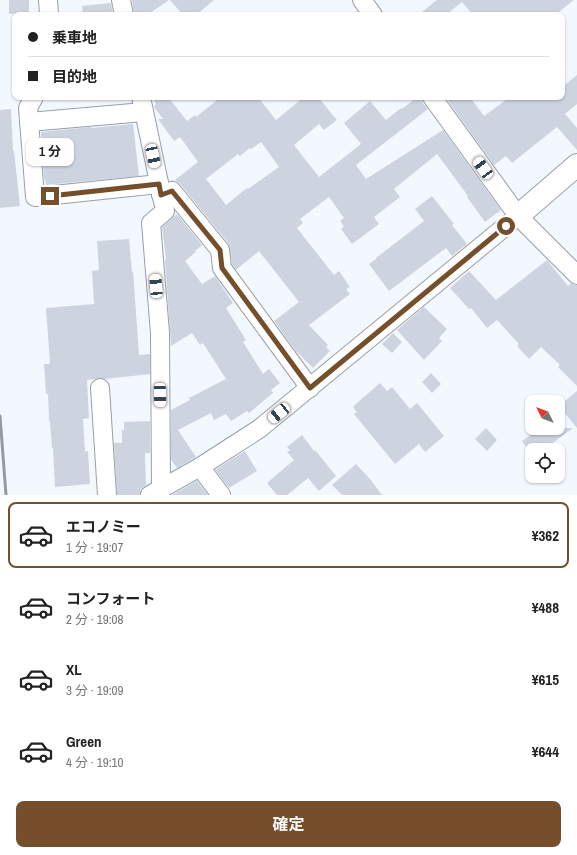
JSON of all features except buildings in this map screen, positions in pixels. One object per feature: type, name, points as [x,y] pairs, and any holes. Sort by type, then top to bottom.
[{"type":"street","points":[[48,0],[49,12]]},
{"type":"street","points":[[121,0],[123,12]]},
{"type":"street","points":[[362,0],[371,12]]},
{"type":"street","points":[[32,100],[28,108],[35,197],[160,190],[172,191],[220,250],[222,268],[310,388]]},
{"type":"street","points":[[434,100],[518,216],[577,275]]},
{"type":"street","points":[[29,122],[142,105],[165,211],[151,223],[160,332],[155,492]]},
{"type":"street","points":[[155,492],[200,467],[259,429],[518,216],[577,165]]},
{"type":"street","points":[[100,388],[107,495]]},
{"type":"street","points":[[200,467],[221,495]]},
{"type":"railway","points":[[0,416],[6,495]]},
{"type":"route","points":[[50,196],[159,184],[161,195],[172,191],[220,250],[222,268],[310,388],[506,226]]}]
